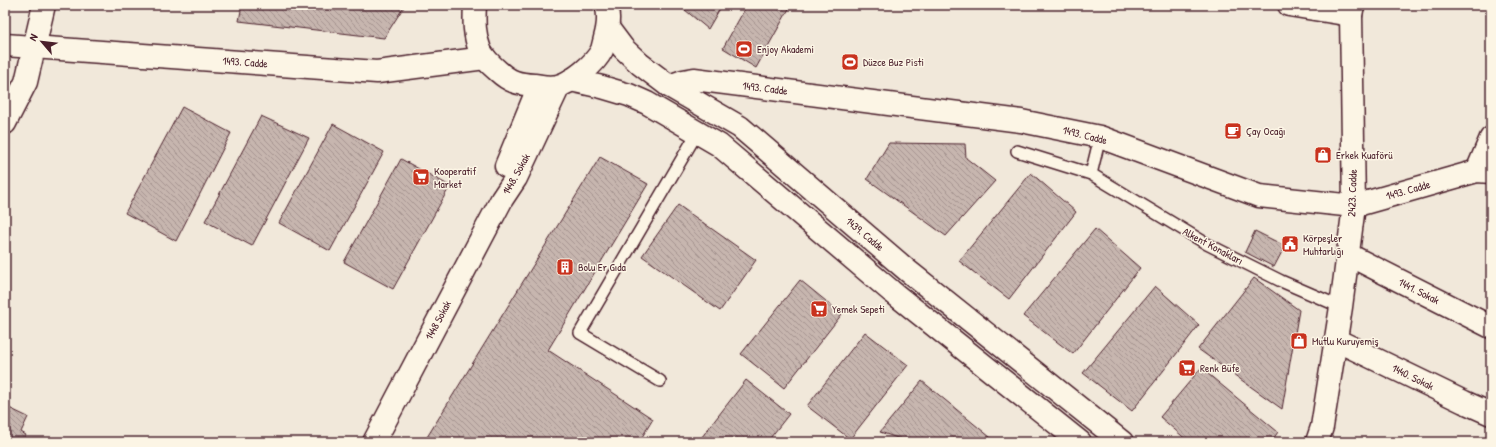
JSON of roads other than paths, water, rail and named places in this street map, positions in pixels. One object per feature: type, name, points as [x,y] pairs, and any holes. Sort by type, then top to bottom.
[{"type":"street","points":[[5,123],[26,82],[33,46],[44,5]]},
{"type":"street","points":[[475,5],[474,28],[481,51],[485,58],[506,78],[518,84],[556,84],[602,87],[629,95],[647,103],[719,145],[891,291],[1080,442]]},
{"type":"street","points":[[556,84],[592,64],[598,57],[602,50],[608,28],[608,10],[606,5]]},
{"type":"street","points":[[1289,5],[1352,10]]},
{"type":"street","name":"2423. Cadde","points":[[1321,437],[1341,307],[1354,206],[1352,10]]},
{"type":"street","name":"1439. Cadde","points":[[608,28],[623,48],[668,86],[740,127],[908,271],[1122,442]]},
{"type":"street","name":"1493. Cadde","points":[[5,45],[377,72],[485,58]]},
{"type":"street","name":"1493. Cadde","points":[[668,86],[694,79],[1013,120],[1100,137],[1259,196],[1354,206],[1484,171]]},
{"type":"street","name":"1448. Sokak","points":[[502,199],[503,172],[556,84]]},
{"type":"street","points":[[1484,171],[1491,138]]},
{"type":"street","name":"1448 Sokak","points":[[374,442],[502,199]]},
{"type":"street","name":"1441. Sokak","points":[[1347,254],[1491,327]]},
{"type":"street","name":"1440. Sokak","points":[[1336,340],[1491,414]]},
{"type":"lane","points":[[660,381],[580,333],[697,133]]},
{"type":"lane","points":[[1091,174],[1100,137]]},
{"type":"lane","name":"Alkent Konakları","points":[[1017,151],[1091,174],[1206,244],[1280,281],[1341,307]]},
{"type":"place","name":"Enjoy Akademi","points":[[744,49]]},
{"type":"place","name":"Düzce Buz Pisti","points":[[850,62]]},
{"type":"place","name":"Çay Ocağı","points":[[1233,131]]},
{"type":"place","name":"Erkek Kuaförü","points":[[1323,155]]},
{"type":"place","name":"Kooperatif Market","points":[[421,177]]},
{"type":"place","name":"Körpeşler Muhtarlığı","points":[[1290,244]]},
{"type":"place","name":"Bolu Er Gıda","points":[[565,267]]},
{"type":"place","name":"Yemek Sepeti","points":[[819,309]]},
{"type":"place","name":"Mutlu Kuruyemiş","points":[[1299,341]]},
{"type":"place","name":"Renk Büfe","points":[[1187,368]]}]
